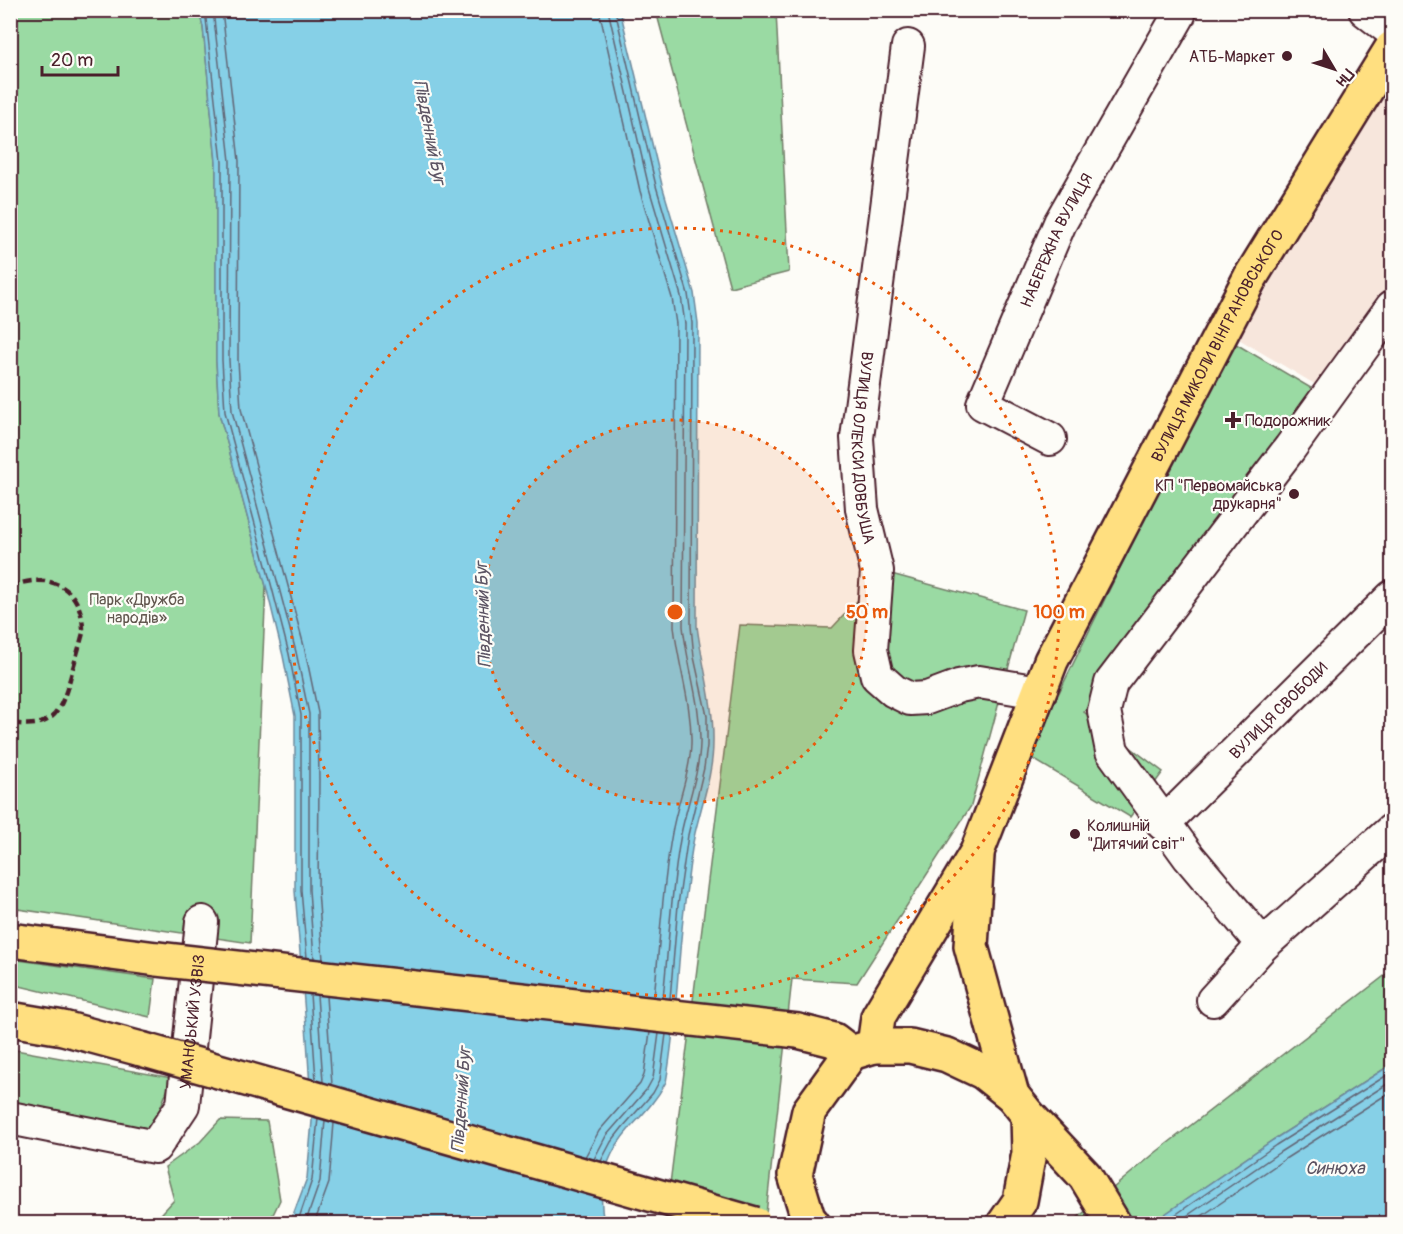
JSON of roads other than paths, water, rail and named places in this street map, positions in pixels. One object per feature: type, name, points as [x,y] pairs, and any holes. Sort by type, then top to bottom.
[{"type":"main road","name":"ВУЛИЦЯ МИКОЛИ ВІНГРАНОВСЬКОГО","points":[[862,1049],[878,1017],[977,852],[1051,661],[1250,278],[1392,48]]},
{"type":"main road","name":"ВУЛИЦЯ МИКОЛИ ВІНГРАНОВСЬКОГО","points":[[977,852],[971,946],[1020,1105]]},
{"type":"main road","points":[[10,940],[157,959],[798,1031],[862,1049],[910,1046],[947,1055],[983,1072],[1020,1105],[1085,1176],[1114,1224]]},
{"type":"main road","points":[[10,1019],[63,1028],[141,1049],[755,1224]]},
{"type":"main road","points":[[813,1224],[808,1218],[795,1175],[809,1111],[862,1049]]},
{"type":"main road","points":[[1004,1224],[1020,1201],[1029,1154],[1020,1105]]},
{"type":"street","points":[[1365,10],[1392,31]]},
{"type":"street","name":"НАБЕРЕЖНА ВУЛИЦЯ","points":[[1050,440],[983,404],[1060,223],[1178,12]]},
{"type":"street","name":"ВУЛИЦЯ ОЛЕКСИ ДОВБУША","points":[[908,46],[857,438],[862,509],[877,571],[870,650],[877,676],[894,691],[910,699],[927,698],[958,686],[979,682],[1039,692]]},
{"type":"street","points":[[1263,945],[1163,824],[1112,751],[1104,711],[1111,683],[1290,448],[1392,307]]},
{"type":"street","name":"ВУЛИЦЯ СВОБОДИ","points":[[1163,824],[1392,597]]},
{"type":"street","points":[[1213,1000],[1263,945],[1392,830]]},
{"type":"street","name":"УМАНСЬКИЙ УЗВІЗ","points":[[10,1118],[155,1147],[183,1105],[202,922]]},
{"type":"water","name":"Південний Буг","points":[[620,10],[662,185],[694,293],[698,323],[697,626],[710,699],[713,754],[690,860],[673,1034],[666,1082],[654,1101],[621,1139],[609,1161],[602,1197],[604,1223],[290,1223],[307,1178],[312,1121],[295,891],[295,716],[266,586],[219,413],[216,361],[216,162],[203,27],[199,11]]},
{"type":"water","name":"Синюха","points":[[1392,1064],[1392,1223],[1152,1223],[1273,1140]]},
{"type":"railway","points":[[10,587],[38,581],[51,582],[62,587],[78,604],[83,633],[66,692],[57,711],[52,717],[36,724],[10,723]]},
{"type":"place","name":"АТБ-Маркет","points":[[1287,56]]},
{"type":"place","name":"Подорожник","points":[[1233,420]]},
{"type":"place","name":"КП \"Первомайська друкарня\"","points":[[1294,494]]},
{"type":"place","name":"Колишній \"Дитячий світ\"","points":[[1075,834]]},
{"type":"park label","name":"Парк «Дружба народів»","points":[[137,608]]}]
